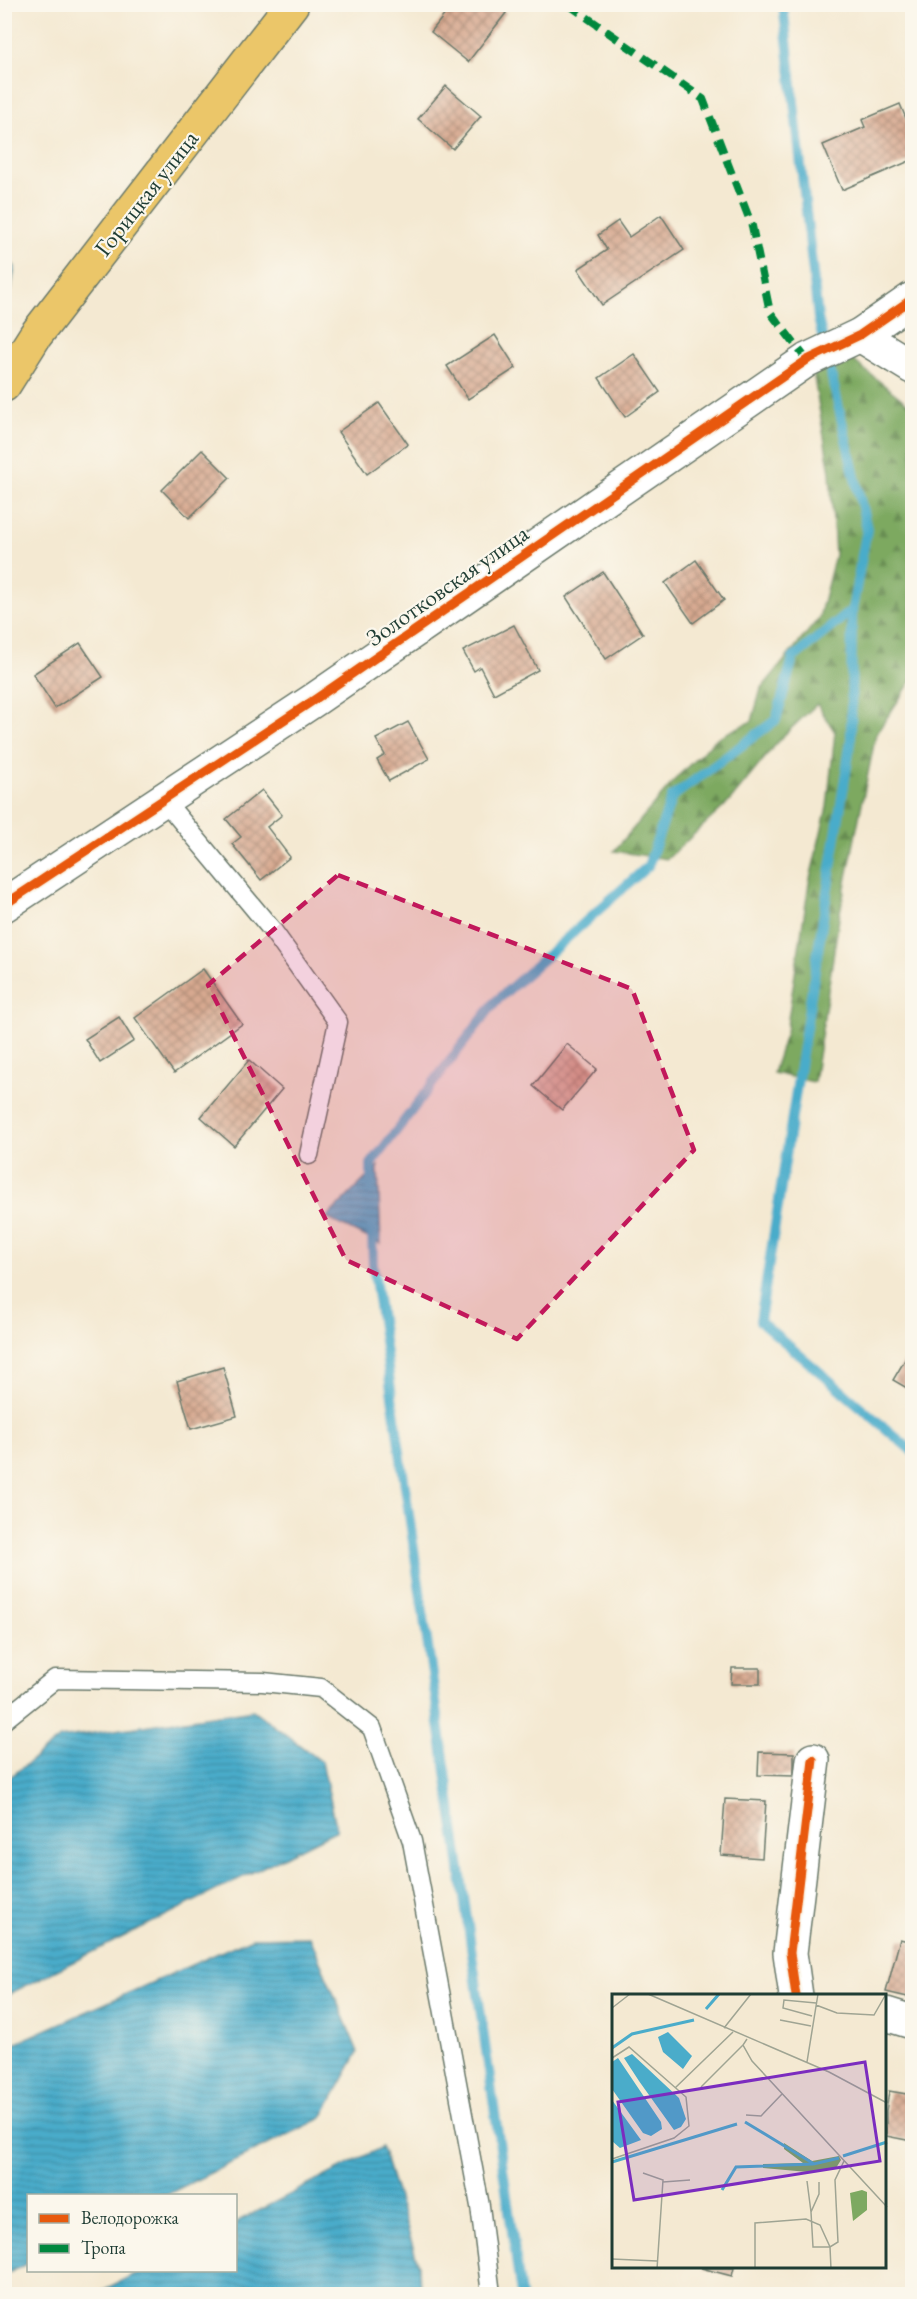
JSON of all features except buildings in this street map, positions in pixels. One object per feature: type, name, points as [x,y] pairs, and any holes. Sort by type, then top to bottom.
[{"type":"main road","name":"Горицкая улица","points":[[4,385],[35,336],[292,4]]},
{"type":"street","name":"Золотковская улица","points":[[4,905],[317,699],[810,358],[853,338],[912,299]]},
{"type":"street","points":[[853,338],[912,367]]},
{"type":"street","points":[[796,1994],[790,1953],[813,1760]]},
{"type":"street","points":[[887,2015],[912,2022]]},
{"type":"lane","points":[[164,800],[273,930],[338,1022],[309,1155]]},
{"type":"lane","points":[[4,1720],[55,1678],[263,1682],[321,1688],[372,1728],[412,1841],[480,2206],[491,2295]]},
{"type":"highlighted area","points":[[338,875],[632,989],[694,1150],[517,1339],[346,1260],[208,985]]},
{"type":"green space","points":[[850,358],[912,407],[912,680],[876,734],[840,912],[814,1082],[773,1073],[786,1032],[809,883],[827,807],[835,732],[817,704],[781,738],[729,802],[667,859],[614,851],[678,776],[718,737],[752,721],[761,689],[819,618],[835,555],[830,472],[813,372]]},
{"type":"water","points":[[5,255],[15,267],[11,290],[5,298]]},
{"type":"water","points":[[378,1166],[381,1244],[326,1218]]},
{"type":"water","points":[[253,1710],[322,1762],[337,1830],[5,1996],[5,1781],[60,1738]]},
{"type":"water","points":[[310,1937],[358,2052],[322,2118],[168,2194],[27,2194],[27,2264],[5,2275],[5,2048],[252,1938]]},
{"type":"water","points":[[382,2147],[419,2266],[420,2294],[95,2294],[139,2272],[237,2272],[237,2221]]},
{"type":"waterway","points":[[371,1186],[371,1164],[495,1002],[648,866],[672,797],[776,720],[793,658],[852,610],[867,529],[818,318],[783,4]]},
{"type":"waterway","points":[[852,610],[851,740],[760,1321],[912,1451]]},
{"type":"waterway","points":[[372,1225],[373,1264],[521,2294]]},
{"type":"marked path","points":[[568,4],[703,99],[752,226],[770,312],[807,360]]},
{"type":"cycle path","points":[[4,905],[317,698],[807,360],[860,335],[912,299]]},
{"type":"cycle path","points":[[796,1994],[790,1953],[813,1760]]}]
